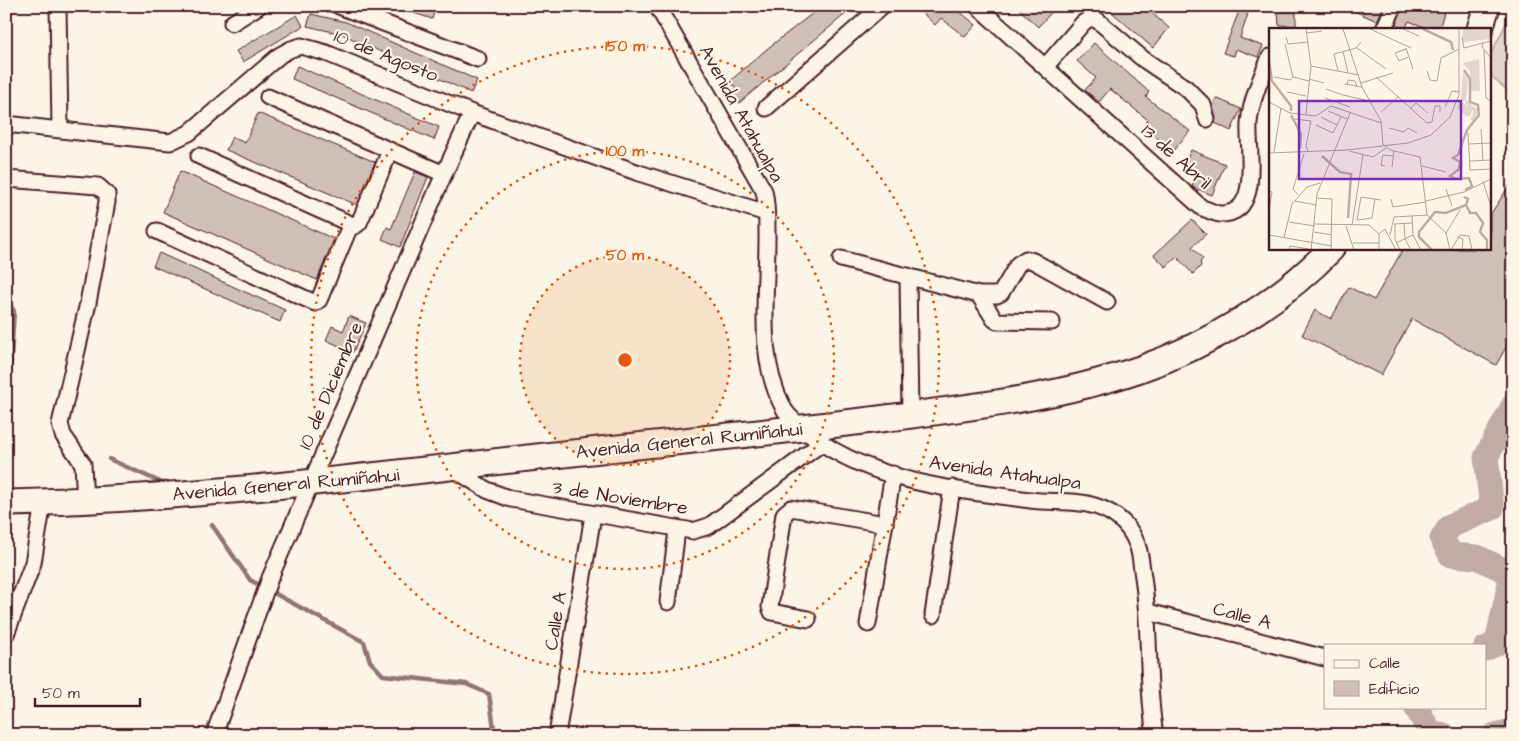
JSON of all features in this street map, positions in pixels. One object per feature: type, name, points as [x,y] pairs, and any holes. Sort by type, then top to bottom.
[{"type":"highway","points":[[1480,28],[1487,6]]},
{"type":"highway","name":"Avenida General Rumiñahui","points":[[6,504],[85,502],[311,484],[950,411],[1057,393],[1142,368],[1190,348],[1236,322],[1281,292],[1314,266],[1330,250]]},
{"type":"street","points":[[58,6],[60,129]]},
{"type":"street","points":[[232,23],[259,6]]},
{"type":"street","points":[[340,6],[371,11],[478,59]]},
{"type":"street","name":"Avenida Atahualpa","points":[[657,6],[764,191],[766,213],[765,351],[783,407],[791,419],[814,439],[852,461],[893,474],[952,488],[1033,500],[1084,503],[1120,518],[1138,544],[1148,612],[1148,669],[1155,735]]},
{"type":"street","points":[[766,108],[882,6]]},
{"type":"street","name":"13 de Abril","points":[[976,6],[1202,208],[1220,214],[1238,209],[1245,201],[1250,188],[1249,122],[1258,84],[1269,59]]},
{"type":"street","points":[[1384,28],[1394,6]]},
{"type":"street","points":[[1045,67],[1083,23],[1090,18],[1097,20],[1143,59],[1186,88],[1204,105],[1207,119]]},
{"type":"street","name":"10 de Agosto","points":[[6,124],[157,142],[178,140],[280,55],[301,46],[326,53],[472,113],[639,173],[766,213]]},
{"type":"street","points":[[268,97],[444,174]]},
{"type":"street","name":"10 de Diciembre","points":[[214,735],[270,578],[472,113]]},
{"type":"street","points":[[199,156],[350,226],[355,226],[390,151]]},
{"type":"street","points":[[6,178],[98,186],[107,194],[88,303],[60,424],[63,435],[83,464],[85,502]]},
{"type":"street","points":[[157,232],[315,302],[319,300],[350,226]]},
{"type":"street","points":[[841,258],[979,295],[997,295],[1018,264],[1026,259],[1033,261],[1107,302]]},
{"type":"street","points":[[908,276],[910,415]]},
{"type":"street","points":[[979,295],[997,321],[1052,322]]},
{"type":"street","name":"3 de Noviembre","points":[[452,468],[487,490],[511,499],[677,530],[693,531],[710,526],[822,443]]},
{"type":"street","points":[[868,624],[893,474]]},
{"type":"street","points":[[933,616],[952,488]]},
{"type":"street","points":[[6,634],[33,563],[43,503]]},
{"type":"street","points":[[808,619],[777,614],[772,612],[770,607],[784,514],[787,510],[792,508],[885,524]]},
{"type":"street","name":"Calle A","points":[[557,735],[593,514]]},
{"type":"street","points":[[668,602],[677,530]]},
{"type":"street","name":"Calle A","points":[[1148,612],[1324,658]]},
{"type":"shaded area","points":[[1513,9],[1513,96],[1492,77],[1492,52]]},
{"type":"building","points":[[400,6],[436,6],[432,19],[399,8]]},
{"type":"building","points":[[822,6],[829,12],[836,6],[855,6],[739,103],[731,93],[736,88],[730,81],[768,48]]},
{"type":"building","points":[[915,6],[953,6],[976,25],[965,37],[941,18],[935,25]]},
{"type":"building","points":[[1016,6],[1057,6],[1038,27]]},
{"type":"building","points":[[1105,6],[1144,6],[1169,28],[1153,48]]},
{"type":"building","points":[[1343,6],[1384,6],[1377,21]]},
{"type":"building","points":[[1403,6],[1446,6],[1439,28],[1426,28],[1409,21],[1406,28],[1396,25]]},
{"type":"building","points":[[1239,11],[1248,14],[1240,38],[1263,46],[1258,57],[1236,49],[1234,56],[1223,53]]},
{"type":"building","points":[[1278,12],[1296,12],[1296,26],[1279,25]]},
{"type":"building","points":[[311,14],[346,22],[477,80],[471,93],[342,34],[307,26]]},
{"type":"building","points":[[297,15],[303,26],[243,62],[236,51]]},
{"type":"building","points":[[1094,43],[1149,92],[1146,97],[1190,131],[1172,152],[1144,125],[1148,120],[1110,89],[1099,102],[1085,90],[1096,78],[1077,61]]},
{"type":"building","points":[[297,66],[439,127],[434,140],[292,79]]},
{"type":"building","points":[[1216,98],[1241,109],[1231,131],[1215,123],[1213,106]]},
{"type":"building","points":[[258,113],[375,162],[357,205],[226,150],[232,137],[245,143]]},
{"type":"building","points":[[1191,150],[1225,164],[1212,195],[1192,187],[1196,177],[1182,171]]},
{"type":"building","points":[[180,171],[334,239],[317,280],[163,212]]},
{"type":"building","points":[[415,172],[428,177],[400,247],[382,239],[387,227],[391,229]]},
{"type":"building","points":[[1513,180],[1513,335],[1496,365],[1412,319],[1381,375],[1302,335],[1315,310],[1331,319],[1349,287],[1374,300],[1402,250],[1492,250],[1492,212]]},
{"type":"building","points":[[1192,220],[1206,234],[1192,247],[1203,259],[1200,262],[1201,266],[1193,274],[1177,257],[1166,267],[1154,255]]},
{"type":"building","points":[[159,253],[285,310],[280,322],[153,266]]},
{"type":"building","points":[[349,316],[366,323],[353,352],[326,340],[332,326],[343,331]]},
{"type":"waterway","points":[[6,300],[14,311],[6,431]]},
{"type":"waterway","points":[[1486,648],[1497,643],[1512,574],[1477,557],[1451,555],[1442,539],[1450,526],[1492,508],[1486,457],[1513,406]]},
{"type":"waterway","points":[[109,459],[169,486]]},
{"type":"waterway","points":[[212,525],[250,580],[364,642],[370,661],[383,675],[466,684],[489,694],[495,735]]},
{"type":"waterway","points":[[1417,708],[1430,732],[1444,735]]},
{"type":"waterway","points":[[1495,735],[1513,731]]}]
